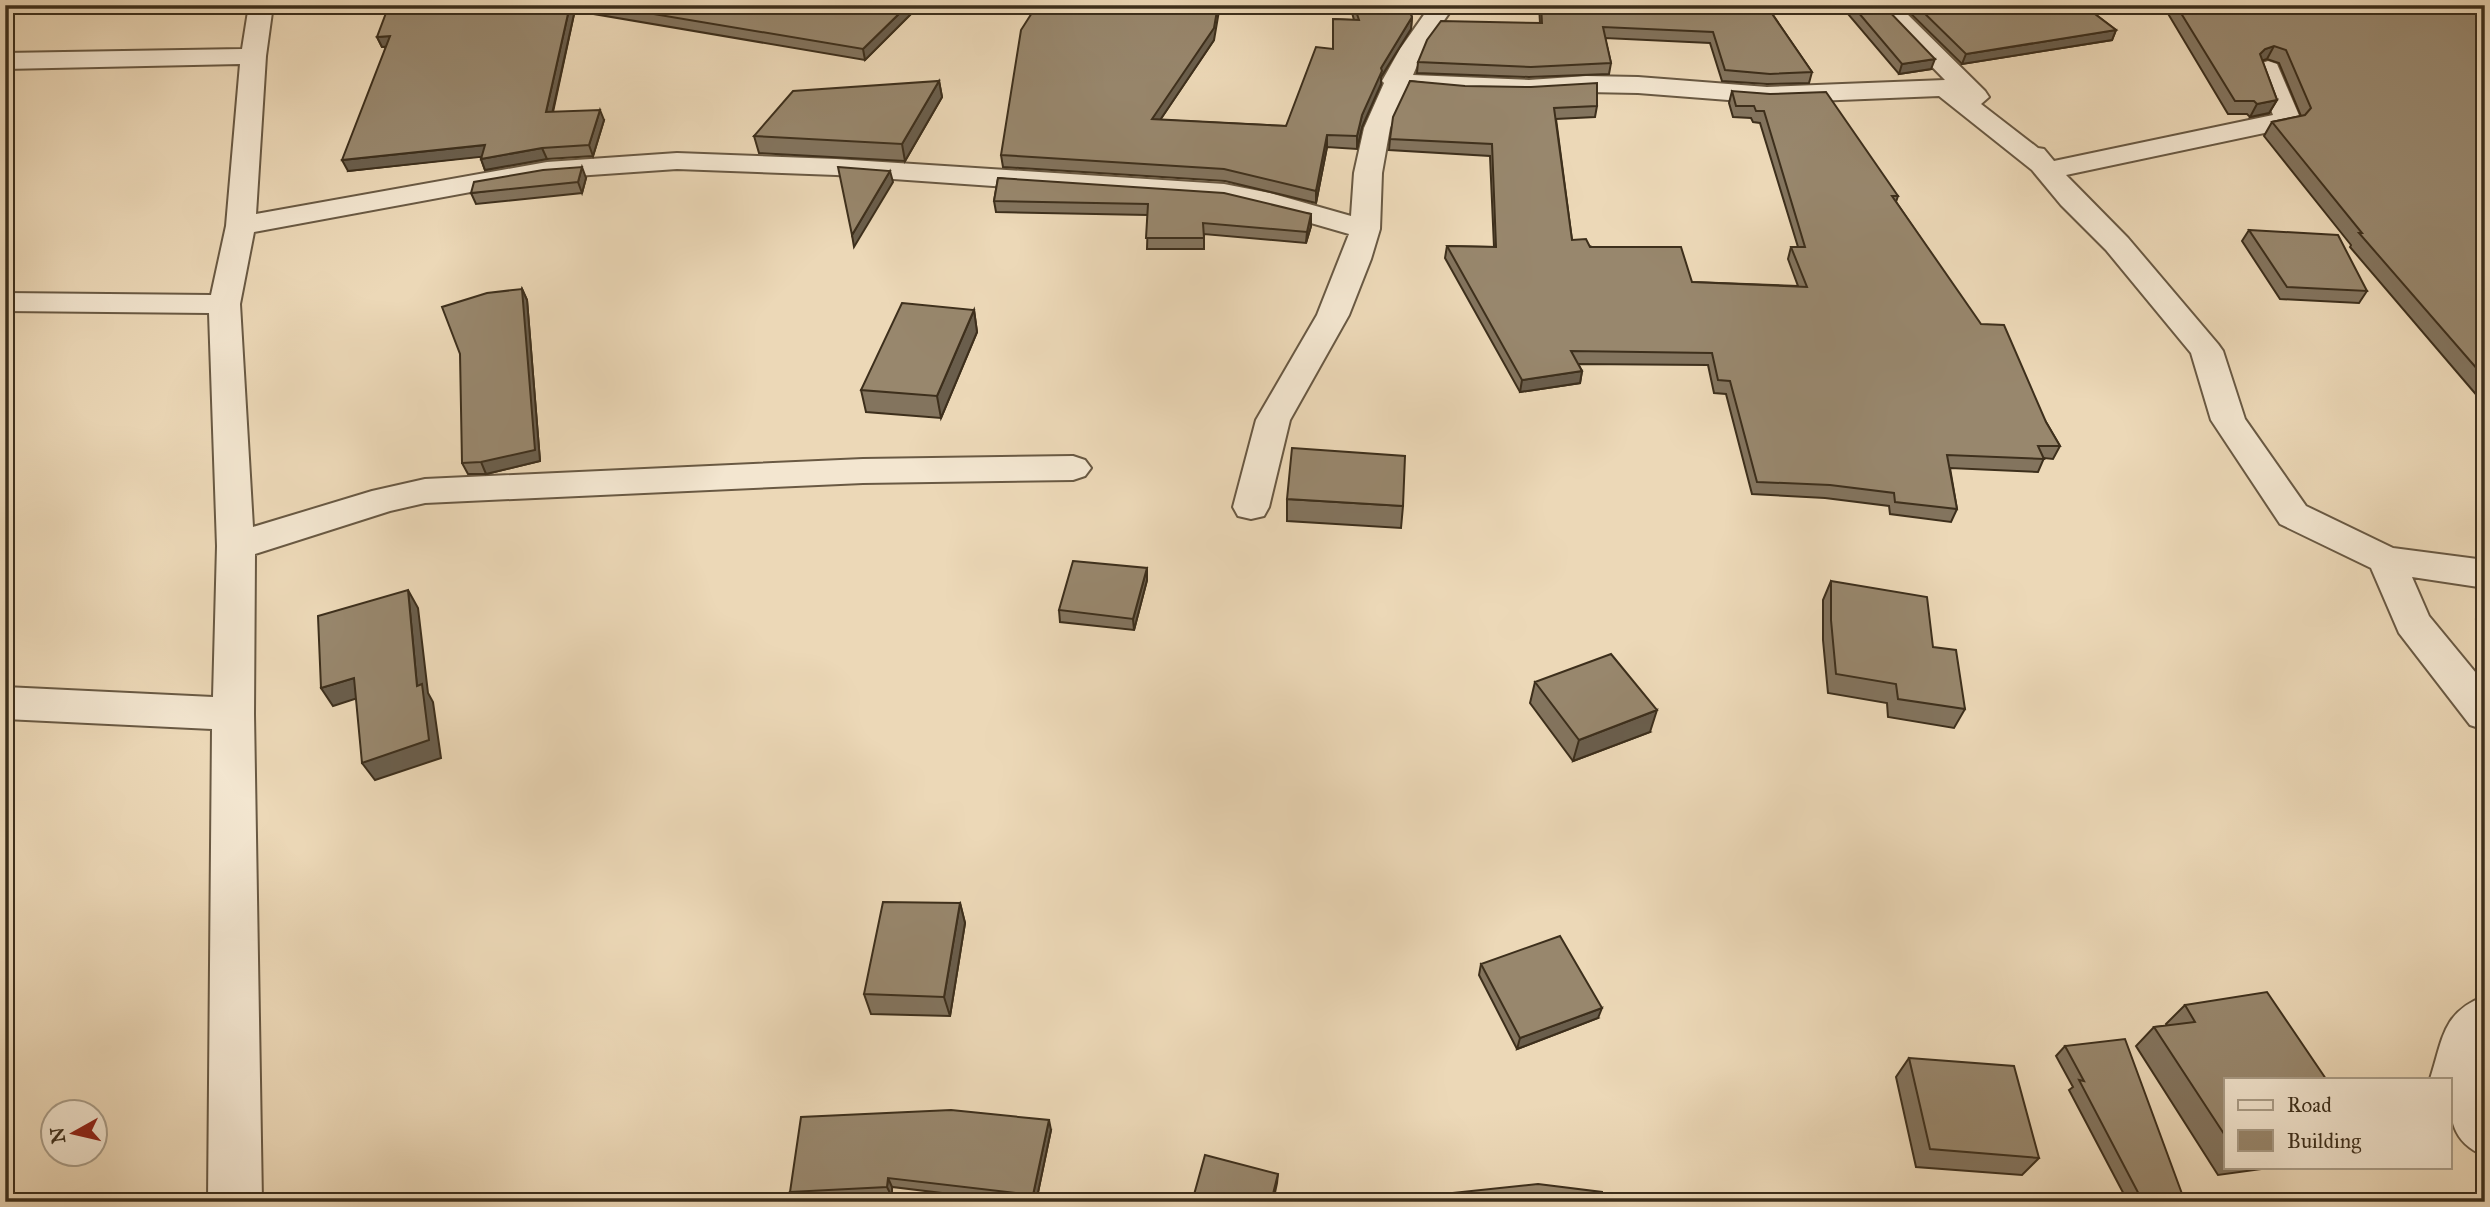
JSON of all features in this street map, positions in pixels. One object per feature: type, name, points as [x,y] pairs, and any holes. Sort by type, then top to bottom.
[{"type":"street","points":[[235,1202],[233,713],[236,546],[224,303],[241,226],[253,56],[261,5]]},
{"type":"street","points":[[1251,508],[1273,420],[1333,315],[1356,260],[1365,229],[1368,173],[1377,128],[1395,81],[1412,49],[1440,9],[1438,5]]},
{"type":"street","points":[[1884,5],[2049,170],[2071,199],[2118,244],[2207,351],[2228,420],[2293,515],[2386,560],[2485,575]]},
{"type":"street","points":[[5,61],[253,56]]},
{"type":"street","points":[[2049,170],[2288,120],[2268,69]]},
{"type":"street","points":[[1395,81],[1464,87],[1625,85],[1767,95],[1945,88],[2049,170]]},
{"type":"street","points":[[241,226],[547,170],[677,161],[836,167],[1224,193],[1270,202],[1365,229]]},
{"type":"street","points":[[5,302],[224,303]]},
{"type":"street","points":[[236,546],[385,500],[425,491],[863,471],[1073,468]]},
{"type":"street","points":[[2386,560],[2413,623],[2485,714]]},
{"type":"street","points":[[5,703],[233,713]]},
{"type":"street","points":[[2485,1018],[2470,1030],[2455,1080],[2485,1131]]},
{"type":"building","points":[[389,5],[570,5],[546,112],[600,110],[589,145],[542,148],[481,159],[485,145],[342,160],[390,36],[377,37]]},
{"type":"building","points":[[600,5],[908,5],[863,49]]},
{"type":"building","points":[[1037,5],[1218,5],[1214,28],[1152,119],[1286,126],[1316,47],[1333,49],[1333,19],[1359,20],[1354,5],[1407,5],[1412,17],[1381,68],[1362,115],[1357,136],[1327,135],[1316,191],[1224,169],[1001,155],[1021,30]]},
{"type":"building","points":[[1541,5],[1766,5],[1812,72],[1770,74],[1725,70],[1713,32],[1603,27],[1611,63],[1531,67],[1418,62],[1427,40],[1441,21],[1542,23]]},
{"type":"building","points":[[1852,5],[1883,5],[1935,59],[1902,64]]},
{"type":"building","points":[[1916,5],[2083,5],[2116,30],[1966,54]]},
{"type":"building","points":[[2176,5],[2485,5],[2485,378],[2359,233],[2362,233],[2272,122],[2305,115],[2311,108],[2286,50],[2274,46],[2260,54],[2277,100],[2257,104],[2254,101],[2235,101]]},
{"type":"building","points":[[939,81],[902,144],[754,136],[793,91]]},
{"type":"building","points":[[1410,81],[1465,86],[1531,87],[1597,83],[1597,106],[1554,108],[1572,240],[1586,239],[1590,247],[1681,247],[1692,282],[1807,287],[1791,247],[1805,247],[1764,111],[1756,111],[1754,106],[1736,106],[1732,91],[1770,94],[1826,92],[1898,196],[1892,196],[1981,324],[2004,325],[2046,422],[2060,446],[2038,446],[2044,459],[1947,455],[1957,509],[1895,502],[1894,493],[1830,485],[1757,482],[1730,381],[1718,380],[1712,353],[1571,351],[1582,371],[1522,380],[1447,246],[1496,247],[1492,144],[1390,139],[1393,117]]},
{"type":"building","points":[[582,167],[578,182],[471,193],[474,182],[543,170]]},
{"type":"building","points":[[838,167],[890,171],[852,235]]},
{"type":"building","points":[[998,178],[1224,193],[1311,214],[1307,232],[1203,223],[1204,238],[1146,238],[1148,204],[994,201]]},
{"type":"building","points":[[2249,230],[2338,235],[2367,291],[2287,287]]},
{"type":"building","points":[[522,289],[535,450],[481,462],[462,463],[460,354],[442,307],[487,293]]},
{"type":"building","points":[[902,303],[974,310],[937,396],[861,390]]},
{"type":"building","points":[[1292,448],[1405,456],[1403,506],[1287,499]]},
{"type":"building","points":[[1073,561],[1147,568],[1133,619],[1059,610]]},
{"type":"building","points":[[1831,581],[1927,597],[1933,647],[1956,650],[1965,709],[1898,699],[1896,684],[1836,674]]},
{"type":"building","points":[[408,590],[417,686],[422,684],[429,740],[362,763],[354,678],[321,688],[318,616]]},
{"type":"building","points":[[1611,654],[1657,710],[1579,740],[1535,682]]},
{"type":"building","points":[[883,902],[960,903],[944,997],[864,994]]},
{"type":"building","points":[[1560,936],[1602,1008],[1520,1038],[1481,964]]},
{"type":"building","points":[[2267,992],[2325,1078],[2224,1078],[2224,1134],[2154,1027],[2195,1022],[2185,1005]]},
{"type":"building","points":[[2125,1039],[2185,1202],[2143,1202],[2079,1080],[2084,1081],[2065,1046]]},
{"type":"building","points":[[1909,1058],[2014,1066],[2039,1158],[1930,1149]]},
{"type":"building","points":[[951,1110],[1049,1120],[1033,1195],[888,1178],[887,1187],[790,1192],[801,1117]]},
{"type":"building","points":[[1205,1155],[1278,1174],[1271,1202],[1192,1202]]},
{"type":"building","points":[[1538,1184],[1602,1192],[1603,1202],[1367,1202]]}]
